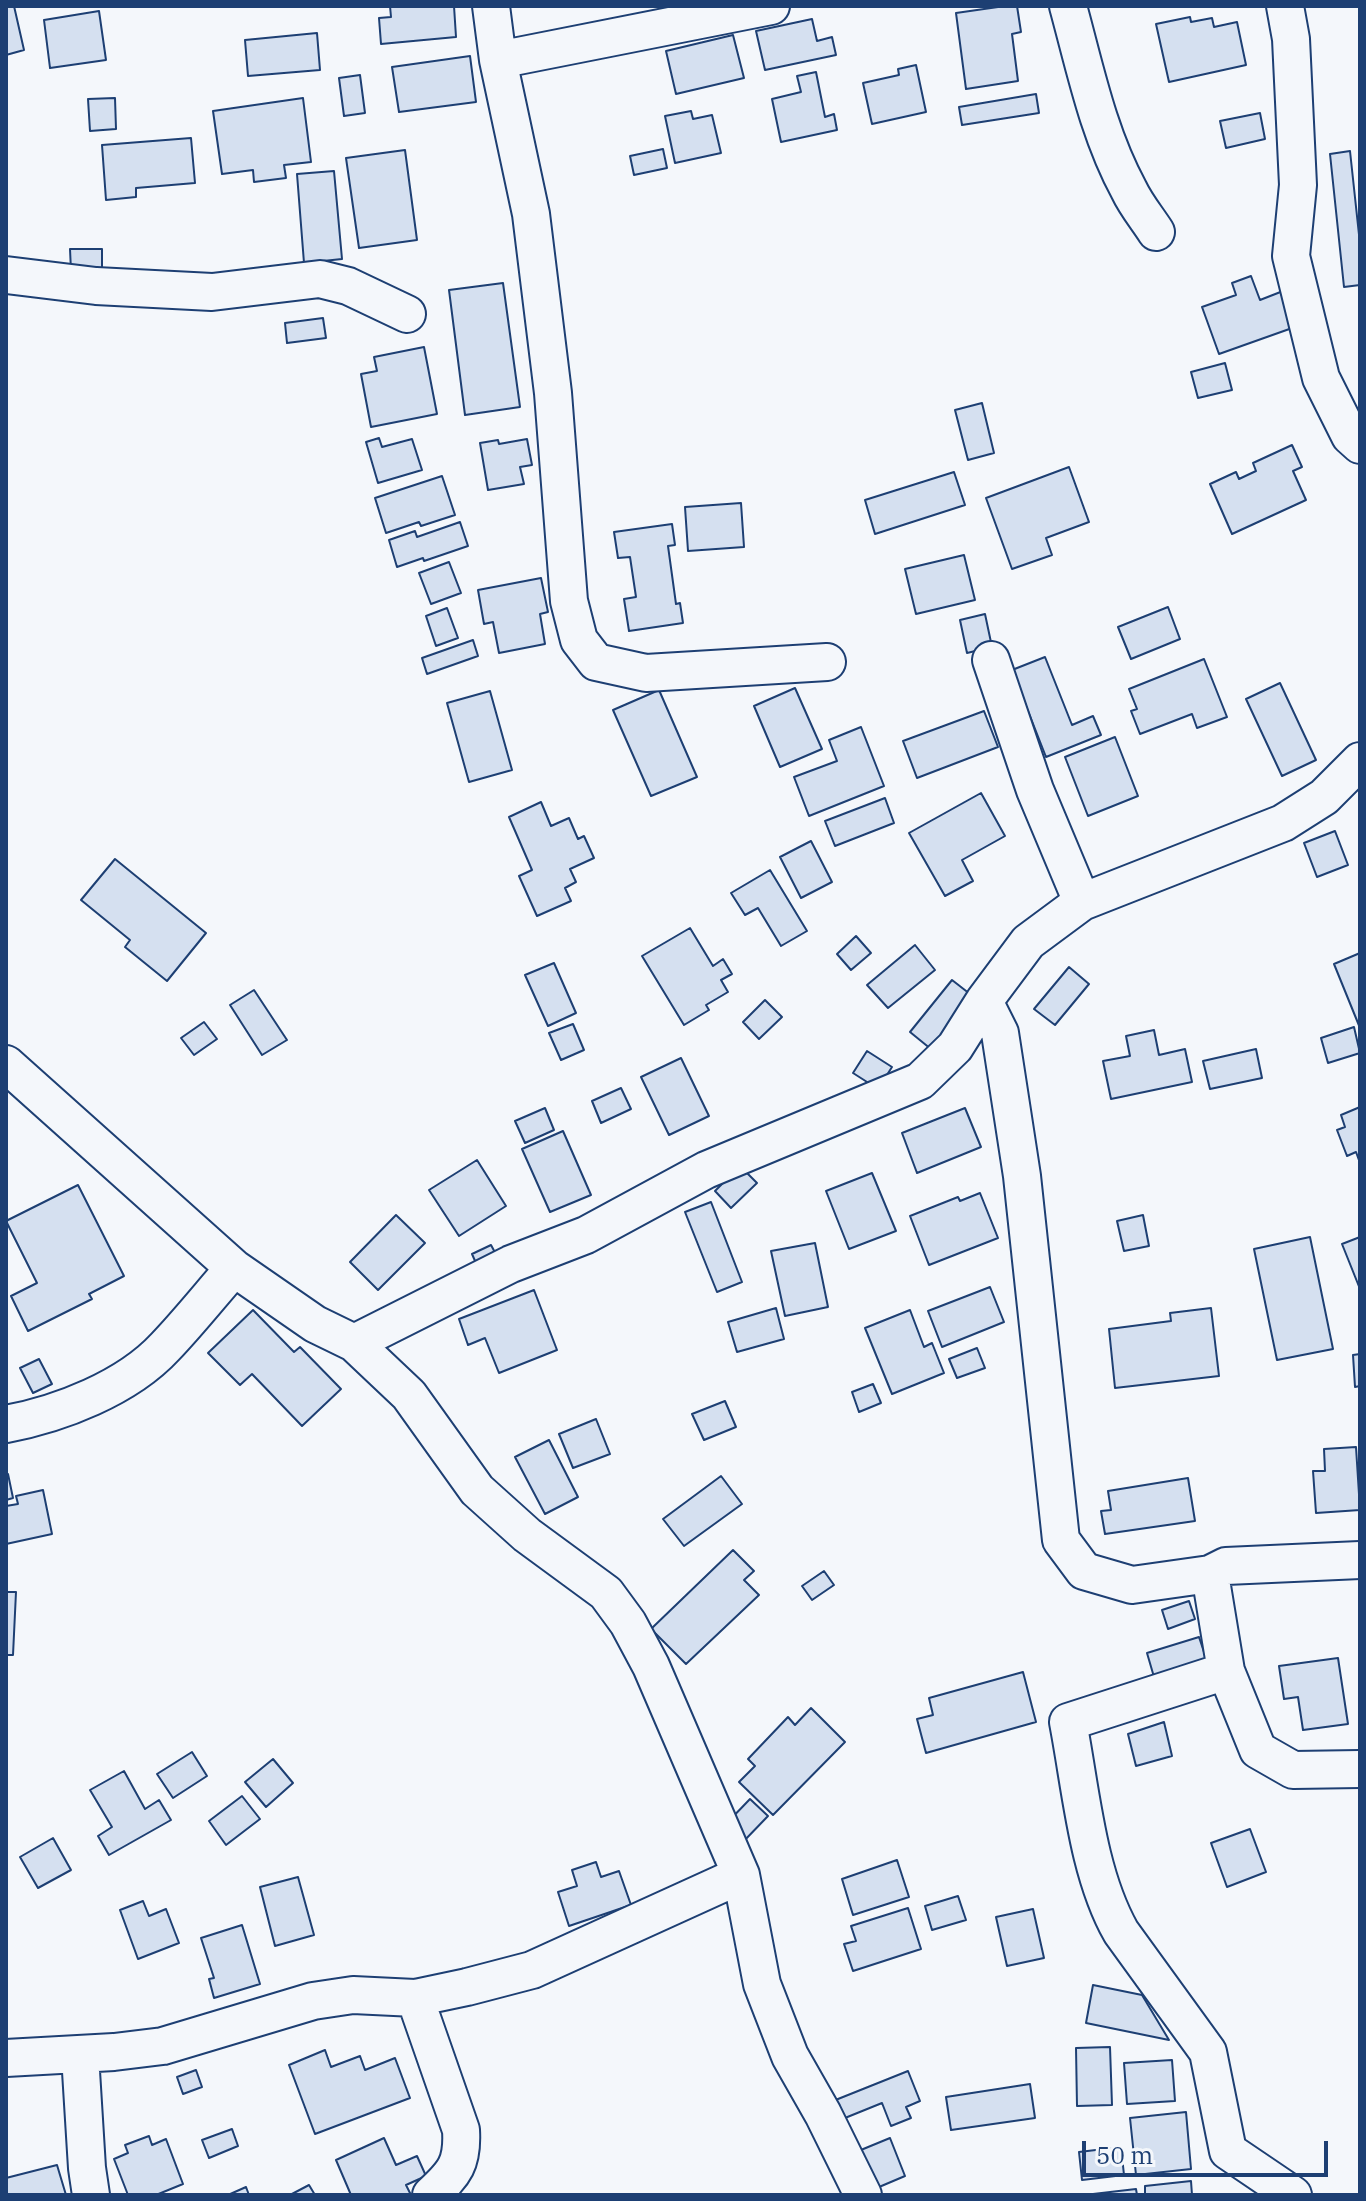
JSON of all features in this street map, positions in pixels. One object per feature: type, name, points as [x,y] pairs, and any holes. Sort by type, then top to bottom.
[{"type":"street","points":[[491,6],[498,60],[531,214],[553,393],[569,601],[579,640],[596,662],[646,673],[827,662]]},
{"type":"street","points":[[498,60],[771,6]]},
{"type":"street","points":[[1068,6],[1111,152],[1129,192],[1156,232]]},
{"type":"street","points":[[1285,6],[1291,39],[1298,185],[1291,256],[1321,378],[1350,436],[1360,445]]},
{"type":"street","points":[[6,275],[96,286],[212,292],[320,279],[348,286],[407,314]]},
{"type":"street","points":[[991,660],[1035,790],[1082,902]]},
{"type":"street","points":[[354,1343],[511,1264],[586,1235],[706,1170],[920,1081],[955,1047],[984,1001],[1028,942],[1082,902],[1283,823],[1324,797],[1360,761]]},
{"type":"street","points":[[984,1001],[1000,1033],[1022,1176],[1061,1540],[1084,1571],[1132,1585],[1210,1574],[1226,1566],[1360,1560]]},
{"type":"street","points":[[6,1064],[234,1268],[315,1324],[354,1343],[409,1395],[477,1490],[527,1535],[606,1593],[628,1623],[651,1666],[741,1875],[762,1984],[790,2056],[863,2195]]},
{"type":"street","points":[[6,1424],[30,1419],[89,1398],[142,1367],[164,1349],[234,1268]]},
{"type":"street","points":[[1210,1574],[1226,1671],[1258,1750],[1293,1770],[1360,1769]]},
{"type":"street","points":[[1226,1671],[1068,1722],[1100,1887],[1111,1914],[1208,2052],[1228,2151],[1293,2195]]},
{"type":"street","points":[[6,2058],[80,2055],[163,2046],[313,2001],[353,1995],[415,1998],[532,1970],[741,1875]]},
{"type":"street","points":[[415,1998],[461,2130],[462,2151],[454,2172],[431,2195]]},
{"type":"street","points":[[80,2055],[91,2195]]},
{"type":"building","points":[[6,6],[14,6],[24,50],[6,55]]},
{"type":"building","points":[[390,6],[454,6],[456,37],[381,44],[379,18],[391,17]]},
{"type":"building","points":[[1017,6],[1021,32],[1012,34],[1018,81],[966,89],[956,13]]},
{"type":"building","points":[[99,11],[106,60],[50,68],[44,20]]},
{"type":"building","points":[[1190,17],[1191,22],[1212,18],[1214,27],[1237,22],[1246,65],[1169,82],[1156,24]]},
{"type":"building","points":[[812,19],[817,41],[832,37],[836,55],[765,70],[756,31]]},
{"type":"building","points":[[317,33],[320,70],[248,76],[245,40]]},
{"type":"building","points":[[733,35],[744,78],[676,94],[666,51]]},
{"type":"building","points":[[470,56],[476,102],[399,112],[392,67]]},
{"type":"building","points":[[916,65],[926,112],[872,124],[863,83],[899,75],[898,69]]},
{"type":"building","points":[[816,72],[825,117],[834,114],[837,130],[781,142],[772,99],[801,92],[797,76]]},
{"type":"building","points":[[360,75],[365,113],[344,116],[339,78]]},
{"type":"building","points":[[1036,94],[1039,113],[962,125],[959,107]]},
{"type":"building","points":[[115,98],[116,129],[90,131],[88,99]]},
{"type":"building","points":[[303,98],[311,162],[284,165],[286,178],[254,182],[253,170],[222,174],[213,111]]},
{"type":"building","points":[[691,111],[693,119],[712,115],[721,153],[675,163],[665,116]]},
{"type":"building","points":[[1260,113],[1265,139],[1226,148],[1220,121]]},
{"type":"building","points":[[191,138],[195,183],[136,188],[136,197],[106,200],[102,145]]},
{"type":"building","points":[[663,149],[667,168],[634,175],[630,156]]},
{"type":"building","points":[[405,150],[417,240],[359,248],[346,158]]},
{"type":"building","points":[[1350,151],[1360,244],[1360,285],[1344,287],[1330,154]]},
{"type":"building","points":[[334,171],[342,259],[304,263],[297,174]]},
{"type":"building","points":[[70,249],[102,249],[102,271],[71,271]]},
{"type":"building","points":[[1251,276],[1260,300],[1283,291],[1295,327],[1219,354],[1202,307],[1236,295],[1232,283]]},
{"type":"building","points":[[503,283],[520,407],[465,415],[449,290]]},
{"type":"building","points":[[323,318],[326,338],[287,343],[285,323]]},
{"type":"building","points":[[424,347],[437,414],[371,427],[361,374],[377,371],[374,357]]},
{"type":"building","points":[[1225,363],[1232,390],[1198,398],[1191,372]]},
{"type":"building","points":[[982,403],[994,453],[968,460],[955,410]]},
{"type":"building","points":[[379,438],[382,447],[412,439],[422,470],[378,483],[366,442]]},
{"type":"building","points":[[527,439],[532,465],[520,467],[524,484],[488,490],[480,443],[498,440],[499,444]]},
{"type":"building","points":[[1292,445],[1302,467],[1293,471],[1306,500],[1232,534],[1210,484],[1236,472],[1239,479],[1256,471],[1253,463]]},
{"type":"building","points":[[1069,467],[1089,522],[1046,538],[1052,555],[1012,569],[986,498]]},
{"type":"building","points":[[954,472],[965,505],[875,534],[865,500]]},
{"type":"building","points":[[442,476],[455,515],[386,533],[375,498]]},
{"type":"building","points":[[741,503],[744,547],[688,551],[685,507]]},
{"type":"building","points":[[460,522],[468,546],[397,567],[389,540],[415,531],[417,537]]},
{"type":"building","points":[[672,524],[675,545],[668,546],[676,604],[680,603],[683,623],[629,631],[624,599],[636,597],[630,557],[618,558],[614,532]]},
{"type":"building","points":[[964,555],[975,600],[916,614],[905,569]]},
{"type":"building","points":[[449,562],[461,593],[431,604],[419,573]]},
{"type":"building","points":[[541,578],[548,612],[540,614],[545,644],[499,653],[493,622],[484,624],[478,590]]},
{"type":"building","points":[[1168,607],[1180,639],[1131,659],[1118,627]]},
{"type":"building","points":[[447,608],[458,638],[436,646],[426,616]]},
{"type":"building","points":[[985,614],[992,647],[967,653],[960,620]]},
{"type":"building","points":[[473,640],[478,656],[427,674],[422,658]]},
{"type":"building","points":[[1045,657],[1072,725],[1093,716],[1101,735],[1046,757],[1012,670]]},
{"type":"building","points":[[1204,659],[1227,717],[1197,728],[1192,714],[1140,734],[1131,711],[1137,709],[1129,689]]},
{"type":"building","points":[[1280,683],[1316,760],[1282,776],[1246,699]]},
{"type":"building","points":[[795,688],[822,749],[780,767],[754,706]]},
{"type":"building","points":[[659,690],[697,777],[651,796],[613,710]]},
{"type":"building","points":[[490,691],[512,770],[469,782],[447,703]]},
{"type":"building","points":[[984,711],[998,747],[917,778],[903,741]]},
{"type":"building","points":[[861,727],[884,786],[809,816],[794,777],[837,761],[829,740]]},
{"type":"building","points":[[1115,737],[1138,796],[1088,816],[1065,757]]},
{"type":"building","points":[[981,793],[1005,836],[962,860],[973,881],[945,896],[909,833]]},
{"type":"building","points":[[885,798],[894,823],[835,846],[825,821]]},
{"type":"building","points":[[541,802],[551,826],[569,818],[578,839],[584,836],[594,858],[570,869],[576,882],[565,888],[571,901],[537,916],[519,876],[532,870],[509,817]]},
{"type":"building","points":[[1335,831],[1348,865],[1317,877],[1304,843]]},
{"type":"building","points":[[811,841],[832,882],[801,898],[780,857]]},
{"type":"building","points":[[115,859],[206,933],[167,981],[125,947],[130,940],[81,900]]},
{"type":"building","points":[[770,870],[807,931],[781,946],[758,908],[745,915],[731,893]]},
{"type":"building","points":[[690,928],[713,966],[723,959],[732,974],[721,980],[728,992],[706,1005],[709,1010],[684,1025],[642,956]]},
{"type":"building","points":[[856,936],[871,953],[851,970],[837,954]]},
{"type":"building","points":[[915,945],[935,970],[888,1008],[867,985]]},
{"type":"building","points":[[1360,953],[1360,1028],[1334,964]]},
{"type":"building","points":[[554,963],[576,1013],[548,1026],[525,975]]},
{"type":"building","points":[[1069,967],[1089,984],[1055,1025],[1034,1009]]},
{"type":"building","points":[[952,980],[979,1001],[937,1054],[910,1032]]},
{"type":"building","points":[[254,990],[287,1040],[262,1055],[230,1005]]},
{"type":"building","points":[[765,1000],[782,1017],[759,1039],[743,1022]]},
{"type":"building","points":[[204,1022],[217,1039],[194,1055],[181,1038]]},
{"type":"building","points":[[573,1024],[584,1050],[561,1060],[549,1033]]},
{"type":"building","points":[[1354,1027],[1360,1053],[1328,1063],[1321,1038]]},
{"type":"building","points":[[1154,1030],[1159,1055],[1185,1049],[1192,1082],[1111,1099],[1103,1061],[1130,1056],[1126,1036]]},
{"type":"building","points":[[1256,1049],[1262,1078],[1210,1089],[1203,1061]]},
{"type":"building","points":[[867,1051],[892,1067],[878,1089],[853,1073]]},
{"type":"building","points":[[681,1058],[709,1116],[669,1135],[641,1077]]},
{"type":"building","points":[[621,1088],[631,1109],[601,1123],[592,1101]]},
{"type":"building","points":[[1360,1107],[1360,1163],[1356,1152],[1347,1156],[1337,1130],[1345,1127],[1341,1115]]},
{"type":"building","points":[[545,1108],[554,1130],[525,1143],[515,1121]]},
{"type":"building","points":[[965,1108],[981,1147],[917,1173],[902,1133]]},
{"type":"building","points":[[563,1131],[591,1195],[550,1212],[522,1149]]},
{"type":"building","points":[[477,1160],[506,1206],[459,1236],[429,1190]]},
{"type":"building","points":[[740,1166],[757,1183],[731,1208],[715,1191]]},
{"type":"building","points":[[872,1173],[896,1231],[849,1249],[826,1191]]},
{"type":"building","points":[[78,1185],[124,1276],[89,1294],[92,1299],[28,1331],[11,1296],[37,1283],[6,1221]]},
{"type":"building","points":[[980,1193],[998,1238],[929,1265],[910,1216],[958,1197],[960,1201]]},
{"type":"building","points":[[711,1202],[742,1282],[717,1292],[685,1212]]},
{"type":"building","points":[[396,1215],[425,1243],[378,1290],[350,1262]]},
{"type":"building","points":[[1143,1215],[1149,1246],[1124,1251],[1117,1221]]},
{"type":"building","points":[[1310,1237],[1333,1349],[1277,1360],[1254,1249]]},
{"type":"building","points":[[1360,1237],[1360,1289],[1342,1244]]},
{"type":"building","points":[[815,1243],[828,1307],[785,1316],[771,1251]]},
{"type":"building","points":[[491,1245],[499,1260],[479,1270],[472,1254]]},
{"type":"building","points":[[990,1287],[1004,1322],[942,1347],[928,1311]]},
{"type":"building","points":[[534,1290],[557,1350],[499,1373],[485,1338],[468,1345],[459,1319]]},
{"type":"building","points":[[776,1308],[784,1339],[737,1352],[728,1322]]},
{"type":"building","points":[[1211,1308],[1219,1376],[1115,1388],[1109,1329],[1171,1321],[1170,1313]]},
{"type":"building","points":[[253,1310],[294,1352],[300,1347],[341,1389],[302,1426],[252,1374],[240,1385],[208,1353]]},
{"type":"building","points":[[910,1310],[924,1347],[932,1343],[944,1373],[892,1394],[865,1328]]},
{"type":"building","points":[[977,1348],[985,1368],[957,1378],[949,1359]]},
{"type":"building","points":[[1360,1354],[1360,1386],[1355,1387],[1353,1355]]},
{"type":"building","points":[[39,1359],[52,1384],[33,1393],[20,1368]]},
{"type":"building","points":[[873,1384],[881,1403],[859,1412],[852,1392]]},
{"type":"building","points":[[725,1401],[736,1427],[704,1440],[692,1414]]},
{"type":"building","points":[[596,1419],[610,1454],[573,1468],[559,1434]]},
{"type":"building","points":[[549,1440],[578,1497],[545,1514],[515,1457]]},
{"type":"building","points":[[1356,1447],[1360,1510],[1316,1513],[1313,1471],[1325,1471],[1324,1449]]},
{"type":"building","points":[[6,1474],[13,1498],[6,1500]]},
{"type":"building","points":[[721,1476],[742,1504],[684,1546],[663,1519]]},
{"type":"building","points":[[1188,1478],[1195,1521],[1105,1534],[1101,1511],[1111,1510],[1108,1491]]},
{"type":"building","points":[[43,1490],[52,1534],[6,1544],[6,1506],[18,1504],[16,1496]]},
{"type":"building","points":[[733,1550],[754,1571],[744,1580],[759,1595],[686,1664],[651,1629]]},
{"type":"building","points":[[824,1571],[834,1585],[812,1600],[802,1586]]},
{"type":"building","points":[[6,1592],[16,1592],[13,1655],[6,1655]]},
{"type":"building","points":[[1189,1601],[1195,1619],[1168,1629],[1162,1610]]},
{"type":"building","points":[[1199,1637],[1207,1661],[1154,1677],[1147,1653]]},
{"type":"building","points":[[1338,1658],[1348,1724],[1303,1730],[1298,1697],[1284,1699],[1279,1666]]},
{"type":"building","points":[[1023,1672],[1036,1722],[926,1753],[917,1719],[933,1715],[929,1698]]},
{"type":"building","points":[[811,1708],[845,1742],[773,1815],[739,1782],[755,1766],[748,1759],[788,1717],[795,1725]]},
{"type":"building","points":[[1164,1722],[1172,1756],[1136,1766],[1128,1734]]},
{"type":"building","points":[[192,1752],[207,1776],[173,1798],[157,1774]]},
{"type":"building","points":[[273,1759],[293,1783],[266,1807],[245,1782]]},
{"type":"building","points":[[124,1771],[145,1809],[159,1800],[171,1820],[109,1855],[98,1836],[112,1827],[90,1790]]},
{"type":"building","points":[[242,1796],[260,1819],[226,1845],[209,1821]]},
{"type":"building","points":[[750,1799],[768,1816],[742,1843],[724,1826]]},
{"type":"building","points":[[1250,1829],[1266,1872],[1227,1887],[1211,1843]]},
{"type":"building","points":[[53,1838],[71,1870],[38,1888],[20,1857]]},
{"type":"building","points":[[897,1860],[909,1897],[853,1915],[842,1879]]},
{"type":"building","points":[[596,1862],[601,1877],[619,1871],[631,1905],[569,1926],[558,1892],[577,1886],[572,1870]]},
{"type":"building","points":[[298,1877],[314,1935],[275,1946],[260,1887]]},
{"type":"building","points":[[958,1896],[966,1920],[932,1930],[925,1906]]},
{"type":"building","points":[[143,1901],[149,1916],[166,1909],[179,1943],[138,1959],[120,1910]]},
{"type":"building","points":[[908,1908],[921,1949],[853,1971],[844,1944],[856,1941],[851,1926]]},
{"type":"building","points":[[1033,1909],[1044,1958],[1007,1966],[996,1917]]},
{"type":"building","points":[[242,1925],[260,1984],[214,1998],[209,1979],[214,1978],[201,1938]]},
{"type":"building","points":[[1093,1985],[1142,1995],[1169,2040],[1086,2023]]},
{"type":"building","points":[[1110,2047],[1112,2105],[1077,2106],[1076,2048]]},
{"type":"building","points":[[325,2050],[331,2067],[360,2056],[365,2070],[395,2058],[410,2098],[315,2134],[289,2065]]},
{"type":"building","points":[[1172,2060],[1175,2101],[1127,2104],[1124,2063]]},
{"type":"building","points":[[196,2070],[202,2087],[183,2094],[177,2077]]},
{"type":"building","points":[[908,2071],[920,2101],[906,2107],[911,2118],[891,2126],[882,2103],[840,2120],[833,2101]]},
{"type":"building","points":[[1030,2084],[1035,2118],[951,2130],[946,2097]]},
{"type":"building","points":[[1186,2112],[1191,2169],[1136,2175],[1130,2118]]},
{"type":"building","points":[[232,2129],[238,2146],[209,2158],[202,2140]]},
{"type":"building","points":[[149,2136],[152,2145],[166,2139],[183,2184],[156,2195],[128,2195],[114,2159],[128,2153],[125,2145]]},
{"type":"building","points":[[384,2138],[396,2165],[417,2156],[426,2176],[406,2185],[411,2195],[351,2195],[336,2160]]},
{"type":"building","points":[[890,2138],[905,2176],[872,2190],[856,2152]]},
{"type":"building","points":[[1121,2147],[1124,2175],[1082,2180],[1079,2152]]},
{"type":"building","points":[[57,2165],[66,2195],[6,2195],[6,2178]]},
{"type":"building","points":[[1191,2181],[1192,2195],[1145,2195],[1145,2186]]},
{"type":"building","points":[[309,2185],[315,2195],[290,2195]]},
{"type":"building","points":[[246,2187],[249,2195],[228,2195]]},
{"type":"building","points":[[1136,2189],[1137,2195],[1093,2195],[1093,2194]]}]
